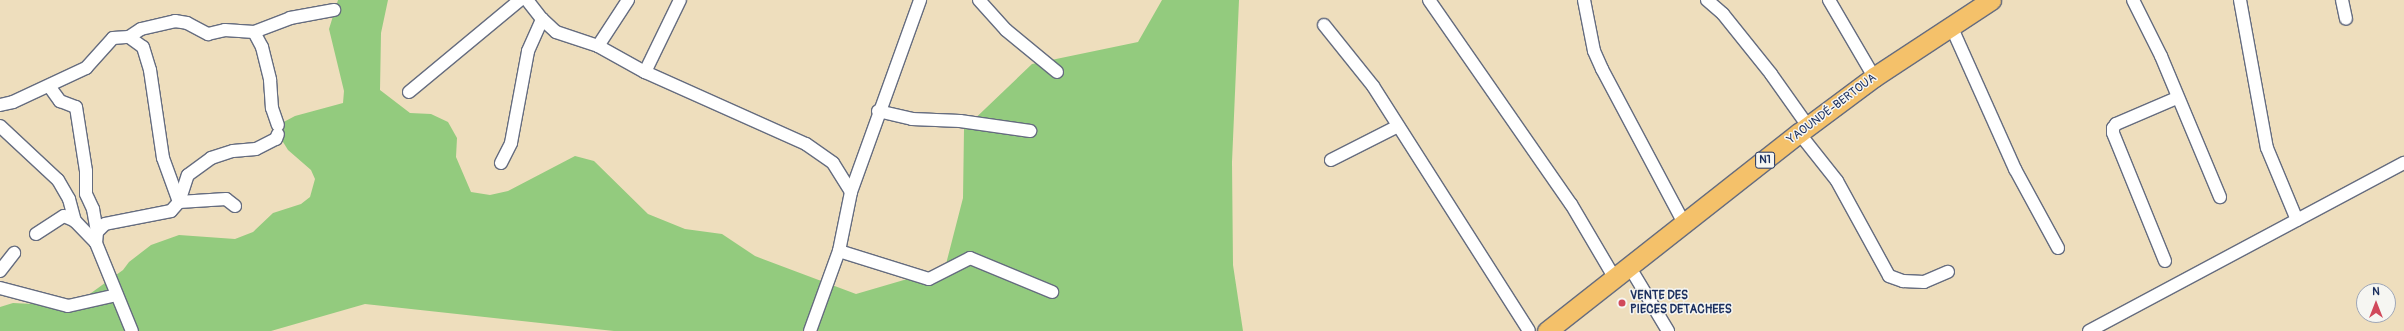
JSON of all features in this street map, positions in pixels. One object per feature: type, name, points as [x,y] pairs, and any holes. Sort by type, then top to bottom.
[{"type":"highway","name":"YAOUNDÉ-BERTOUA","points":[[1547,331],[1614,277],[1874,77],[1988,1]]},
{"type":"street","points":[[409,92],[520,0]]},
{"type":"street","points":[[527,0],[542,19],[556,32],[598,46],[645,72],[806,144],[832,163],[851,192]]},
{"type":"street","points":[[598,46],[628,0]]},
{"type":"street","points":[[645,72],[680,0]]},
{"type":"street","points":[[810,331],[839,251],[851,192],[878,111],[920,0]]},
{"type":"street","points":[[979,0],[1006,30],[1057,72]]},
{"type":"street","points":[[1429,0],[1571,204],[1614,277]]},
{"type":"street","points":[[1584,0],[1594,51],[1602,69],[1684,223]]},
{"type":"street","points":[[1707,0],[1723,14],[1771,74],[1804,130],[1837,181],[1889,276],[1903,281],[1924,282],[1948,272]]},
{"type":"street","points":[[1829,0],[1874,77]]},
{"type":"street","points":[[2134,0],[2161,56],[2177,98],[2220,197]]},
{"type":"street","points":[[2240,0],[2267,148],[2297,220]]},
{"type":"street","points":[[2342,0],[2346,19]]},
{"type":"street","points":[[0,105],[13,102],[86,68],[113,38],[128,37],[141,29],[175,21],[187,23],[208,34],[225,30],[254,32],[290,18],[334,10]]},
{"type":"street","points":[[501,163],[511,143],[528,51],[542,19]]},
{"type":"street","points":[[1324,25],[1373,86],[1529,331]]},
{"type":"street","points":[[1951,26],[2015,169],[2058,248]]},
{"type":"street","points":[[96,238],[105,224],[171,211],[179,202],[188,175],[211,158],[233,150],[256,149],[276,139],[278,129],[272,108],[270,80],[262,47],[254,32]]},
{"type":"street","points":[[128,37],[143,47],[150,70],[163,158],[179,202]]},
{"type":"street","points":[[49,86],[60,101],[76,107],[86,171],[86,194],[93,209],[96,238],[132,331]]},
{"type":"street","points":[[2165,261],[2113,133],[2113,128],[2116,124],[2177,98]]},
{"type":"street","points":[[878,111],[912,119],[960,121],[1030,131]]},
{"type":"street","points":[[0,126],[58,180],[69,199],[75,221]]},
{"type":"street","points":[[1331,160],[1398,126]]},
{"type":"street","points":[[2089,331],[2404,163]]},
{"type":"street","points":[[179,202],[226,199],[235,206]]},
{"type":"street","points":[[36,234],[64,216],[75,221],[96,238]]},
{"type":"street","points":[[839,251],[929,279],[970,258],[1052,292]]},
{"type":"street","points":[[0,271],[14,253]]},
{"type":"street","points":[[1629,266],[1668,331]]},
{"type":"street","points":[[0,288],[68,306],[117,295]]},
{"type":"green space","points":[[338,0],[388,0],[381,33],[380,90],[410,113],[431,114],[448,122],[457,138],[456,157],[471,192],[490,195],[508,191],[575,156],[594,161],[648,214],[685,229],[722,234],[755,256],[856,294],[945,268],[963,198],[964,129],[1032,64],[1138,42],[1162,0],[1239,0],[1232,162],[1233,265],[1243,331],[614,331],[365,304],[271,331],[0,331],[0,307],[13,303],[73,306],[123,270],[129,262],[151,245],[179,235],[235,239],[253,232],[273,213],[301,204],[310,197],[315,179],[311,170],[288,150],[278,134],[278,125],[295,116],[343,103],[344,91],[329,29]]},
{"type":"place","name":"VENTE DES PIECES DETACHEES","points":[[1622,303]]}]
